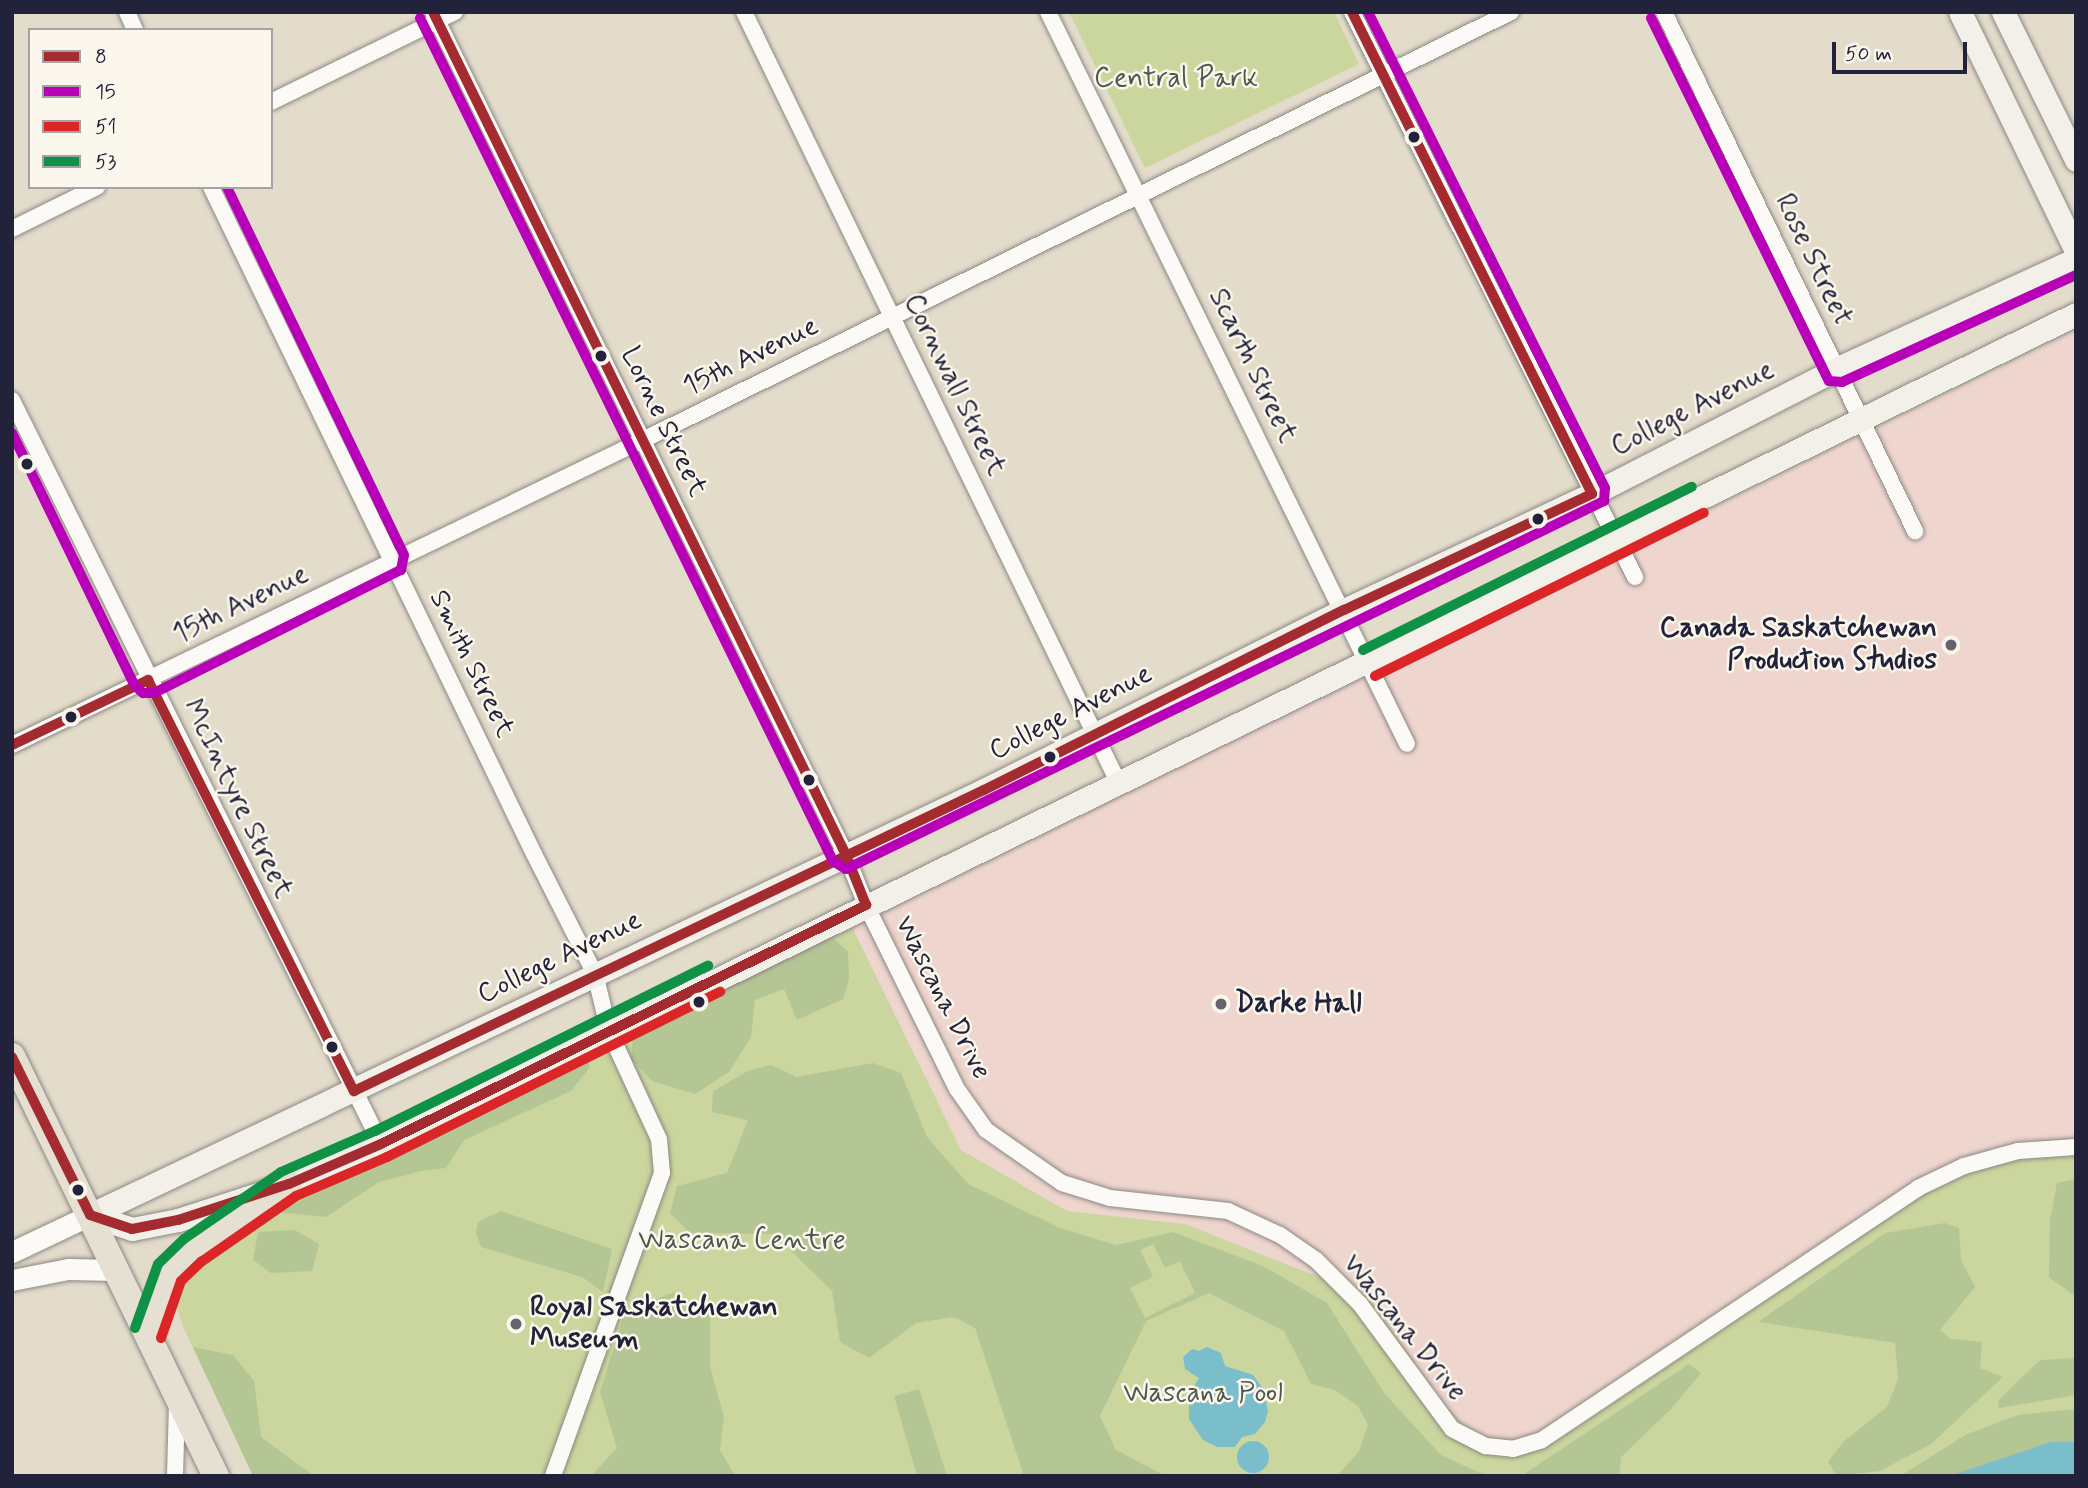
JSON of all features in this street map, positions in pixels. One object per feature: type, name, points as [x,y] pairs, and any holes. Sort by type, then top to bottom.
[{"type":"main road","points":[[1960,12],[2076,251]]},
{"type":"main road","points":[[2003,12],[2076,160]]},
{"type":"main road","name":"College Avenue","points":[[90,1215],[846,855],[1344,610],[1592,494],[1836,369],[2076,259]]},
{"type":"main road","points":[[90,1215],[132,1229],[177,1220],[289,1184],[381,1144],[1118,782],[1369,663],[2076,314]]},
{"type":"main road","points":[[12,1056],[216,1476]]},
{"type":"main road","points":[[148,1333],[169,1273],[192,1251],[289,1184]]},
{"type":"street","points":[[127,12],[134,28]]},
{"type":"street","points":[[273,101],[435,17],[456,12]]},
{"type":"street","name":"Cornwall Street","points":[[744,12],[1118,782]]},
{"type":"street","name":"Scarth Street","points":[[1048,12],[1344,610],[1407,744]]},
{"type":"street","points":[[1352,12],[1635,577]]},
{"type":"street","name":"15th Avenue","points":[[12,746],[642,440],[1511,12]]},
{"type":"street","name":"Rose Street","points":[[1664,12],[1915,531]]},
{"type":"street","name":"Lorne Street","points":[[435,17],[846,855]]},
{"type":"street","points":[[12,229],[93,189]]},
{"type":"street","name":"Smith Street","points":[[212,189],[391,561],[595,974],[609,1031],[659,1139],[662,1173],[552,1476]]},
{"type":"street","name":"McIntyre Street","points":[[12,400],[148,680],[381,1144]]},
{"type":"street","name":"Wascana Drive","points":[[846,855],[866,905],[957,1089],[986,1130],[1062,1183],[1110,1198],[1228,1211],[1280,1235],[1316,1260],[1360,1304],[1441,1418],[1452,1429],[1486,1446],[1513,1448],[1542,1440],[1918,1188],[1964,1166],[2018,1151],[2076,1147]]},
{"type":"street","name":"College Avenue","points":[[12,1252],[90,1215]]},
{"type":"street","points":[[12,1280],[68,1269],[117,1270]]},
{"type":"street","points":[[175,1476],[177,1396]]},
{"type":"shaded area","points":[[2076,331],[2076,1141],[1871,1209],[1542,1434],[1511,1440],[1485,1437],[1464,1424],[1442,1402],[1185,1224],[1067,1211],[961,1150],[851,925]]},
{"type":"green space","name":"Central Park","points":[[1069,12],[1334,12],[1359,64],[1145,168]]},
{"type":"green space","name":"Wascana Centre","points":[[851,925],[961,1150],[1067,1211],[1185,1224],[1369,1297],[1442,1402],[1464,1424],[1485,1437],[1511,1440],[1542,1434],[1915,1182],[2076,1141],[2076,1476],[253,1476],[184,1329],[174,1299],[183,1274],[291,1203]]},
{"type":"green space","points":[[830,935],[848,952],[849,980],[843,999],[797,1020],[784,989],[755,1000],[751,1037],[729,1072],[695,1094],[652,1081],[631,1059],[633,1033]]},
{"type":"green space","points":[[587,1056],[590,1067],[571,1091],[464,1140],[446,1168],[421,1171],[379,1182],[326,1217],[278,1212]]},
{"type":"green space","points":[[873,1063],[901,1073],[927,1137],[968,1184],[1060,1228],[1116,1245],[1173,1232],[1263,1266],[1327,1303],[1384,1393],[1441,1455],[1480,1473],[1497,1476],[1337,1476],[1359,1451],[1368,1425],[1358,1406],[1335,1390],[1311,1384],[1284,1331],[1209,1293],[1146,1321],[1100,1416],[1116,1450],[1166,1476],[1024,1476],[975,1328],[954,1317],[916,1323],[869,1358],[840,1342],[832,1291],[774,1234],[690,1233],[670,1213],[677,1186],[727,1173],[748,1120],[712,1112],[713,1091],[748,1071],[771,1065],[796,1077]],"holes":[[[1153,1244],[1165,1268],[1180,1261],[1195,1293],[1145,1318],[1130,1288],[1153,1277],[1140,1250]]]},
{"type":"green space","points":[[2076,1179],[2076,1297],[2049,1277],[2050,1221],[2057,1183]]},
{"type":"green space","points":[[501,1211],[612,1249],[603,1292],[582,1277],[481,1247],[476,1232],[478,1222]]},
{"type":"green space","points":[[1945,1223],[1959,1228],[1961,1260],[1975,1287],[1940,1330],[1951,1339],[1982,1342],[1980,1368],[2003,1377],[1931,1444],[1880,1471],[1837,1476],[1828,1462],[1843,1442],[1887,1407],[1898,1379],[1895,1343],[1758,1322],[1885,1233]]},
{"type":"green space","points":[[295,1230],[319,1244],[312,1271],[271,1273],[253,1260],[258,1232]]},
{"type":"green space","points":[[674,1292],[710,1313],[710,1367],[724,1417],[720,1450],[735,1476],[591,1476],[617,1448],[600,1392],[625,1312]]},
{"type":"green space","points":[[193,1347],[233,1355],[254,1381],[261,1437],[314,1476],[253,1476]]},
{"type":"green space","points":[[2076,1358],[2076,1395],[1999,1408],[1998,1401],[2040,1360]]},
{"type":"green space","points":[[1689,1364],[1701,1373],[1671,1409],[1621,1457],[1619,1476],[1521,1476]]},
{"type":"green space","points":[[919,1389],[947,1476],[917,1476],[894,1396]]},
{"type":"green space","points":[[2076,1409],[2076,1442],[2051,1443],[1949,1476],[1900,1476],[1965,1435],[2018,1415]]},
{"type":"water","points":[[1207,1347],[1221,1353],[1225,1366],[1253,1375],[1264,1390],[1268,1411],[1265,1422],[1255,1434],[1242,1437],[1235,1447],[1217,1447],[1203,1440],[1189,1419],[1189,1394],[1199,1378],[1185,1369],[1183,1357],[1192,1349],[1199,1351]]},
{"type":"water","points":[[1253,1441],[1264,1446],[1269,1457],[1264,1468],[1253,1473],[1242,1468],[1237,1457],[1242,1446]]},
{"type":"water","points":[[2051,1442],[2076,1442],[2076,1476],[1949,1476]]},
{"type":"transit line","name":"8","points":[[12,1057],[90,1215],[132,1229],[178,1220],[289,1184],[381,1144],[866,905],[846,855],[433,12]]},
{"type":"transit line","name":"8","points":[[12,745],[148,680],[354,1091],[984,790],[1344,610],[1592,494],[1352,12]]},
{"type":"transit line","name":"15","points":[[420,18],[833,861],[846,869],[1604,501],[1605,488],[1368,12]]},
{"type":"transit line","name":"15","points":[[1651,18],[1829,381],[1842,382],[2076,275]]},
{"type":"transit line","name":"15","points":[[12,433],[135,686],[143,693],[154,693],[401,570],[404,555],[228,189]]},
{"type":"transit line","name":"53","points":[[1363,650],[1692,487]]},
{"type":"transit line","name":"51","points":[[1375,676],[1704,513]]},
{"type":"transit line","name":"53","points":[[135,1328],[158,1264],[184,1239],[281,1172],[375,1131],[708,966]]},
{"type":"transit line","name":"51","points":[[161,1338],[181,1281],[201,1262],[296,1196],[387,1157],[720,992]]},
{"type":"place","name":"Canada Saskatchewan Production Studios","points":[[1951,645]]},
{"type":"place","name":"Darke Hall","points":[[1221,1004]]},
{"type":"place","name":"Royal Saskatchewan Museum","points":[[516,1324]]},
{"type":"park label","name":"Wascana Pool","points":[[1203,1394]]}]
